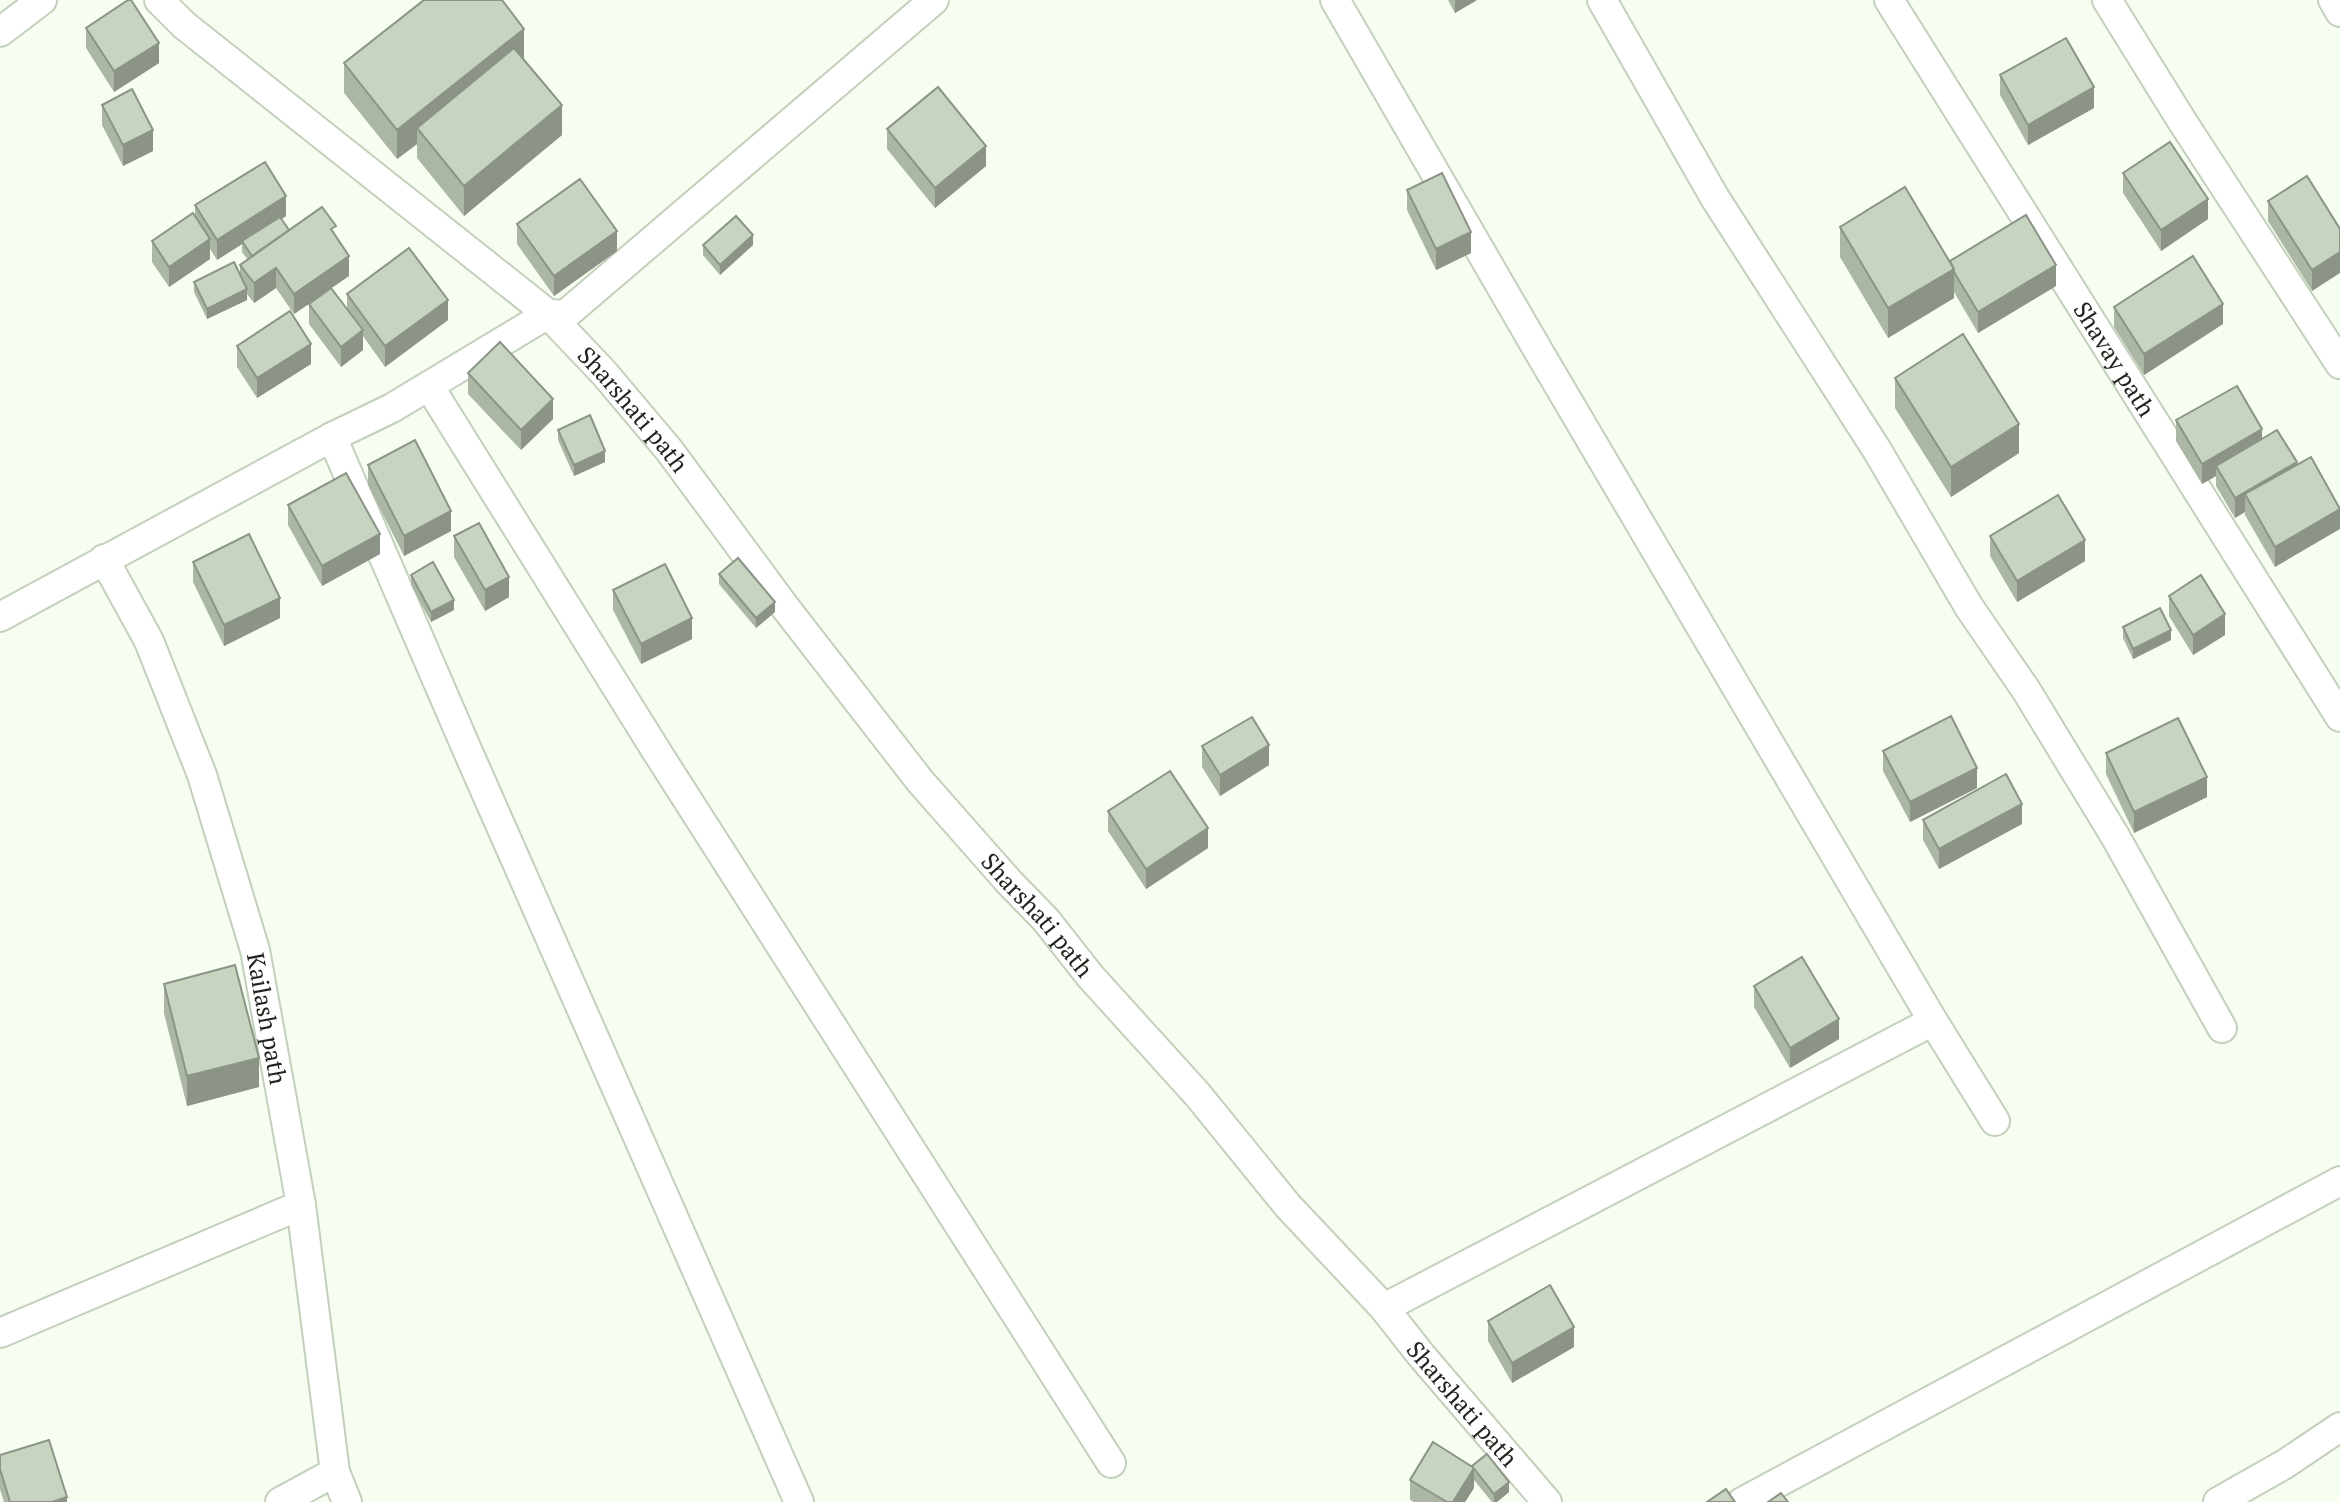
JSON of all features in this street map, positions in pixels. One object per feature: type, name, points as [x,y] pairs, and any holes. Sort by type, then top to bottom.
[{"type":"street","points":[[0,32],[42,0]]},
{"type":"street","name":"Sharshati path","points":[[159,0],[190,12],[548,314],[604,373],[669,450],[785,607],[920,781],[1197,1094],[1288,1206],[1384,1308],[1547,1502]]},
{"type":"street","points":[[0,617],[332,437],[392,408],[548,314],[565,315],[934,0]]},
{"type":"street","points":[[1335,0],[1539,352],[1995,1121]]},
{"type":"street","points":[[1602,0],[1715,198],[1877,450],[1969,607],[2026,690],[2115,836],[2222,1028]]},
{"type":"street","name":"Shavay path","points":[[1889,0],[2340,717]]},
{"type":"street","points":[[2107,0],[2340,364]]},
{"type":"street","points":[[2333,0],[2340,12]]},
{"type":"street","points":[[429,386],[657,752],[1111,1463]]},
{"type":"street","points":[[332,437],[799,1502]]},
{"type":"street","name":"Kailash path","points":[[104,559],[149,641],[202,775],[255,950],[301,1205],[335,1472],[347,1502]]},
{"type":"street","points":[[1384,1308],[1933,1021]]},
{"type":"street","points":[[1742,1502],[2340,1181]]},
{"type":"street","points":[[0,1333],[301,1205]]},
{"type":"street","points":[[2218,1502],[2285,1464],[2340,1427]]},
{"type":"street","points":[[280,1502],[335,1472]]},
{"type":"building","points":[[131,0],[159,43],[114,71],[86,28]]},
{"type":"building","points":[[424,0],[502,0],[524,29],[397,130],[344,63]]},
{"type":"building","points":[[2066,38],[2094,87],[2028,125],[2000,75]]},
{"type":"building","points":[[514,48],[562,105],[464,186],[417,128]]},
{"type":"building","points":[[938,87],[986,146],[935,188],[887,129]]},
{"type":"building","points":[[132,89],[153,130],[123,145],[102,105]]},
{"type":"building","points":[[2170,142],[2208,199],[2161,230],[2123,173]]},
{"type":"building","points":[[265,162],[286,196],[217,240],[195,205]]},
{"type":"building","points":[[1442,173],[1471,232],[1436,249],[1407,190]]},
{"type":"building","points":[[2307,176],[2340,229],[2340,252],[2312,270],[2268,201]]},
{"type":"building","points":[[580,179],[617,231],[554,276],[517,224]]},
{"type":"building","points":[[1905,187],[1954,269],[1888,308],[1840,227]]},
{"type":"building","points":[[322,207],[336,226],[331,229],[349,256],[294,294],[276,268],[254,283],[240,265]]},
{"type":"building","points":[[193,213],[210,239],[169,267],[152,241]]},
{"type":"building","points":[[2026,215],[2056,265],[1978,312],[1950,261]]},
{"type":"building","points":[[736,216],[753,235],[720,265],[703,245]]},
{"type":"building","points":[[280,217],[289,230],[252,256],[242,241]]},
{"type":"building","points":[[409,248],[448,300],[385,346],[347,294]]},
{"type":"building","points":[[2193,256],[2223,304],[2144,354],[2114,307]]},
{"type":"building","points":[[234,262],[247,289],[207,309],[194,282]]},
{"type":"building","points":[[331,288],[363,330],[341,347],[309,304]]},
{"type":"building","points":[[290,311],[311,344],[257,378],[237,346]]},
{"type":"building","points":[[1963,334],[2019,424],[1951,467],[1895,378]]},
{"type":"building","points":[[500,342],[553,399],[521,430],[468,373]]},
{"type":"building","points":[[2237,386],[2262,429],[2202,464],[2176,420]]},
{"type":"building","points":[[590,415],[605,451],[574,465],[558,430]]},
{"type":"building","points":[[2277,430],[2297,462],[2235,498],[2216,466]]},
{"type":"building","points":[[415,440],[451,511],[404,536],[368,465]]},
{"type":"building","points":[[2311,457],[2340,509],[2275,547],[2245,494]]},
{"type":"building","points":[[346,473],[380,534],[322,566],[288,505]]},
{"type":"building","points":[[2058,495],[2085,540],[2017,581],[1990,536]]},
{"type":"building","points":[[479,523],[509,577],[485,590],[454,536]]},
{"type":"building","points":[[249,534],[280,598],[224,625],[193,562]]},
{"type":"building","points":[[738,558],[775,602],[756,618],[719,574]]},
{"type":"building","points":[[433,562],[454,600],[431,612],[411,575]]},
{"type":"building","points":[[665,564],[692,618],[641,644],[613,590]]},
{"type":"building","points":[[2201,575],[2225,614],[2193,635],[2169,596]]},
{"type":"building","points":[[2160,608],[2171,630],[2133,649],[2123,627]]},
{"type":"building","points":[[1951,716],[1977,768],[1910,802],[1883,751]]},
{"type":"building","points":[[1252,717],[1269,745],[1220,775],[1202,746]]},
{"type":"building","points":[[2178,718],[2207,777],[2134,812],[2106,753]]},
{"type":"building","points":[[1170,771],[1208,828],[1146,869],[1108,811]]},
{"type":"building","points":[[2006,774],[2022,804],[1939,849],[1923,820]]},
{"type":"building","points":[[1802,957],[1839,1019],[1790,1048],[1754,986]]},
{"type":"building","points":[[235,965],[259,1058],[187,1076],[164,984]]},
{"type":"building","points":[[1550,1285],[1574,1327],[1512,1363],[1488,1321]]},
{"type":"building","points":[[49,1440],[67,1497],[52,1502],[10,1502],[0,1469],[0,1455]]},
{"type":"building","points":[[1433,1442],[1474,1468],[1453,1502],[1447,1502],[1410,1480]]},
{"type":"building","points":[[1487,1454],[1509,1482],[1494,1494],[1472,1466]]},
{"type":"building","points":[[1726,1489],[1735,1502],[1707,1502]]},
{"type":"building","points":[[1781,1493],[1788,1502],[1768,1502]]}]
